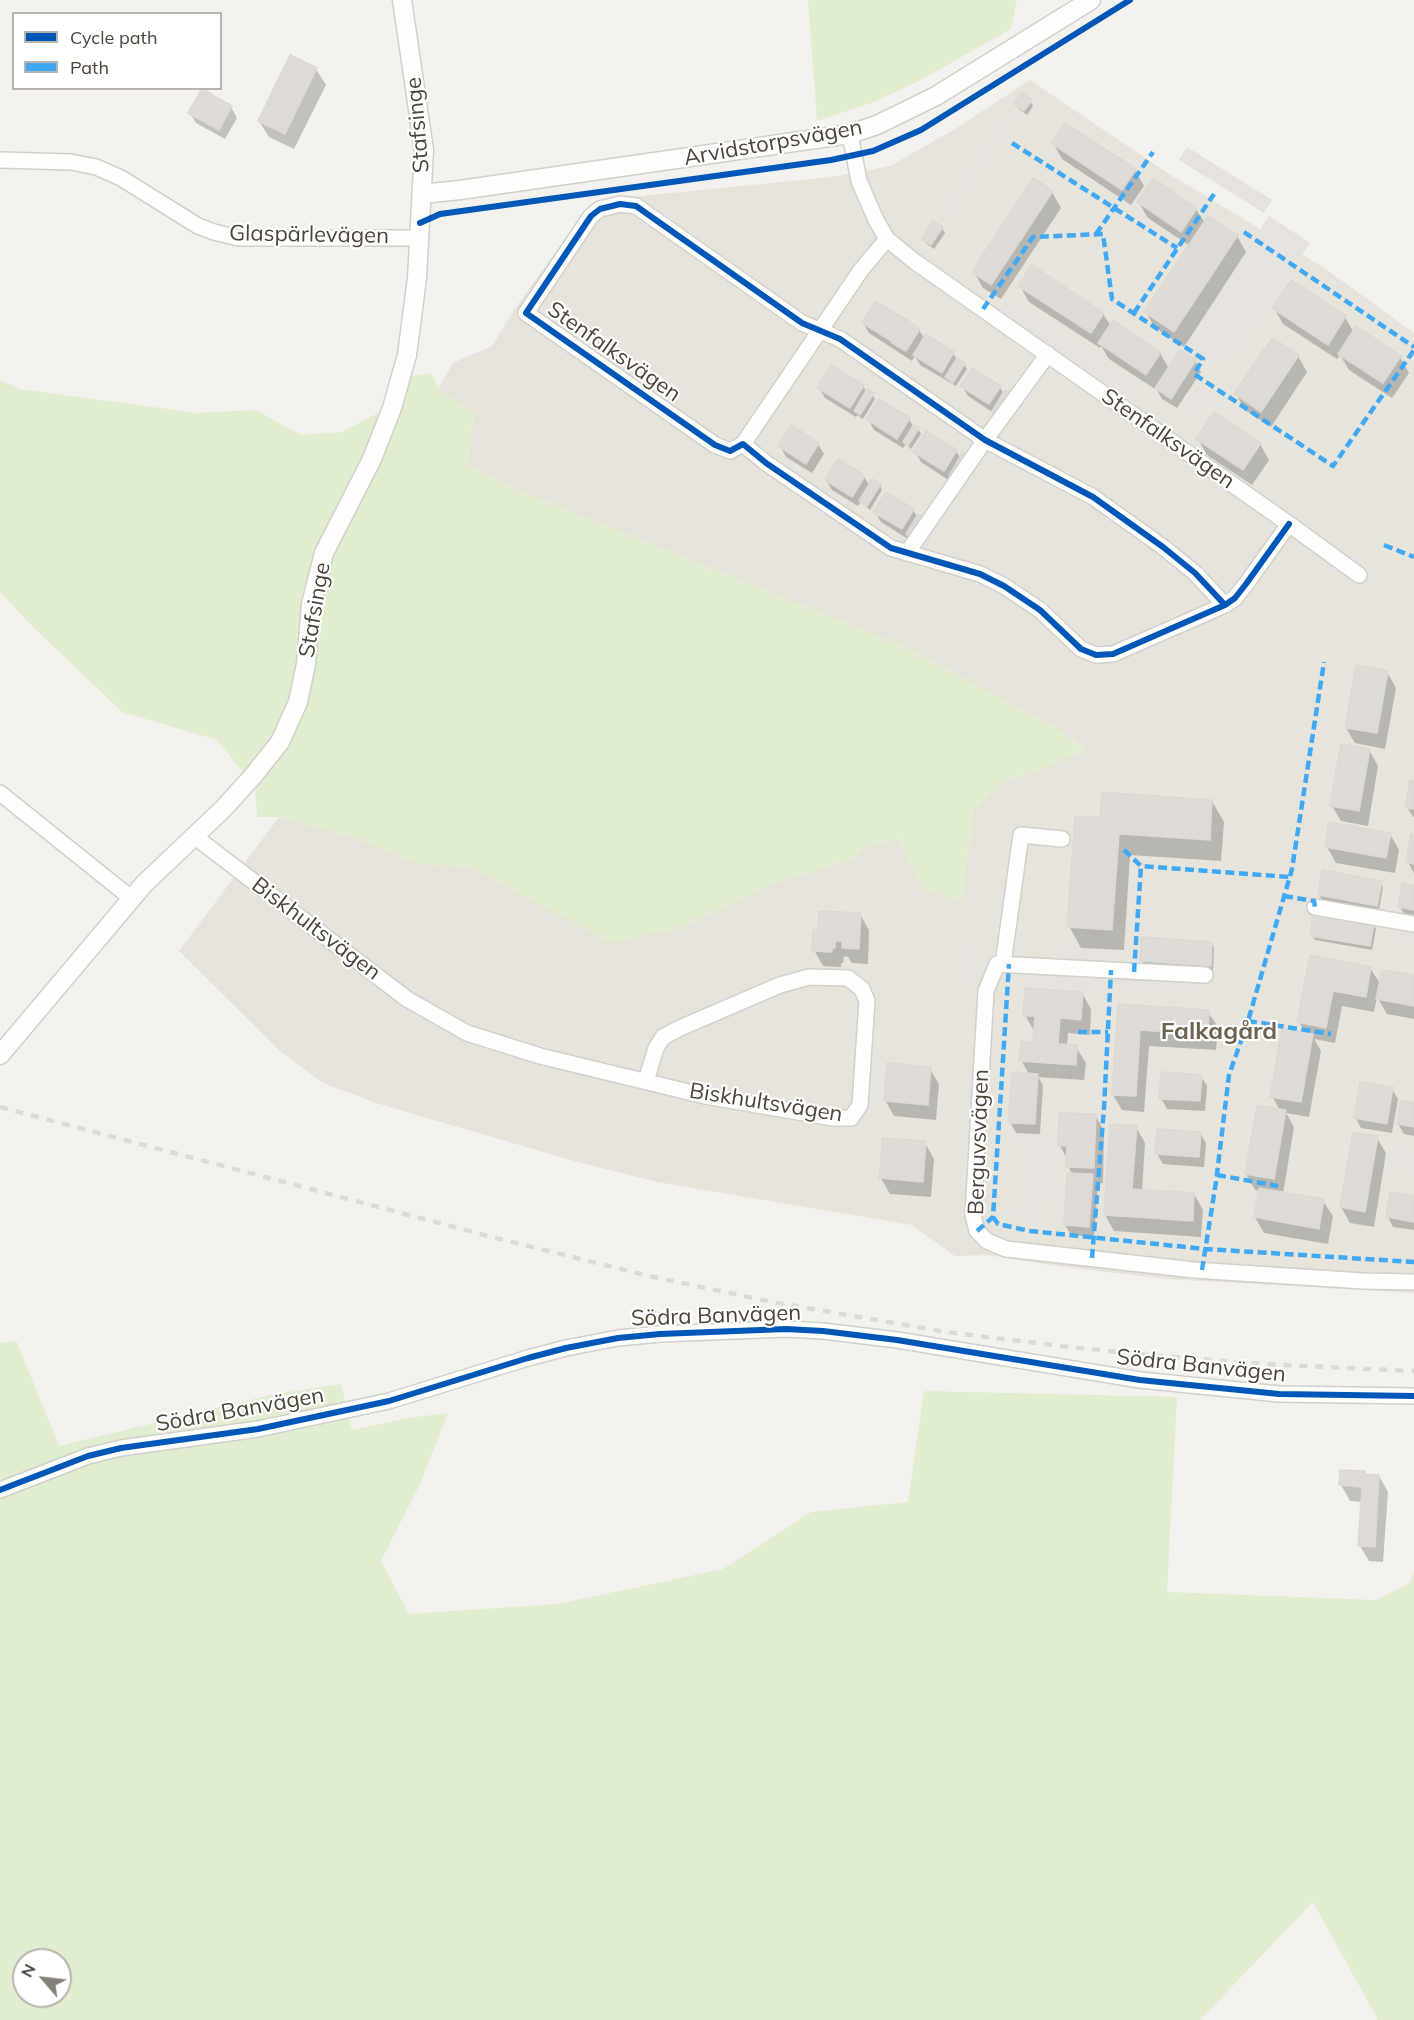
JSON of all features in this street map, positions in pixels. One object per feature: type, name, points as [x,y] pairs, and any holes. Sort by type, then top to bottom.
[{"type":"street","name":"Stafsinge","points":[[0,1055],[131,898],[223,809],[280,742],[298,702],[306,664],[311,604],[324,553],[372,459],[392,408],[407,356],[417,278],[424,150],[402,0]]},
{"type":"street","name":"Arvidstorpsvägen","points":[[422,194],[850,134],[877,125],[936,96],[1091,0]]},
{"type":"street","name":"Stenfalksvägen","points":[[850,134],[859,181],[886,239],[1359,575]]},
{"type":"street","name":"Glaspärlevägen","points":[[0,160],[71,162],[96,167],[121,178],[198,226],[239,237],[419,238]]},
{"type":"street","name":"Stenfalksvägen","points":[[743,444],[730,451],[715,445],[526,313],[561,258],[591,216],[600,209],[620,204],[636,206],[802,323],[821,329],[840,339],[985,440],[1093,497],[1195,573],[1225,605]]},
{"type":"street","points":[[886,239],[861,270],[743,444],[766,463],[891,548],[980,574],[1004,586],[1040,610],[1081,649],[1096,655],[1113,654],[1225,605],[1235,598],[1289,524]]},
{"type":"street","points":[[907,553],[1048,354]]},
{"type":"street","points":[[0,793],[131,898]]},
{"type":"street","points":[[1062,839],[1021,835],[1003,964],[1205,975]]},
{"type":"street","name":"Biskhultsvägen","points":[[194,836],[407,999],[467,1033],[500,1045],[705,1096],[833,1118],[851,1118],[860,1106],[867,1001],[862,989],[848,978],[809,977],[780,986],[663,1037],[656,1048],[646,1081]]},
{"type":"street","points":[[1315,907],[1414,924]]},
{"type":"street","name":"Berguvsvägen","points":[[1003,964],[997,964],[986,991],[975,1170],[973,1215],[977,1231],[987,1241],[1006,1249],[1194,1270],[1414,1282]]},
{"type":"street","name":"Södra Banvägen","points":[[0,1490],[88,1456],[121,1448],[258,1429],[302,1420],[389,1401],[566,1348],[618,1338],[660,1334],[786,1329],[823,1330],[1150,1381],[1279,1394],[1414,1396]]},
{"type":"shaded area","points":[[1030,80],[1169,174],[1323,267],[1414,333],[1414,1293],[1166,1279],[1056,1266],[988,1255],[955,1256],[912,1225],[658,1182],[574,1161],[376,1103],[323,1083],[279,1050],[179,951],[279,817],[359,839],[418,864],[468,866],[497,880],[678,929],[777,882],[851,860],[865,848],[899,839],[923,889],[961,900],[974,809],[1005,781],[1037,771],[1085,750],[1061,731],[903,646],[518,490],[467,465],[474,414],[438,389],[453,363],[492,346],[514,310],[589,205],[621,198],[832,177],[890,166],[955,129]]},
{"type":"shaded area","points":[[1011,108],[1020,114],[947,224],[938,218]]},
{"type":"shaded area","points":[[1187,147],[1272,200],[1264,213],[1179,160]]},
{"type":"shaded area","points":[[1269,216],[1310,243],[1227,369],[1186,343]]},
{"type":"shaded area","points":[[1015,302],[1137,383],[1128,397],[1006,316]]},
{"type":"shaded area","points":[[1198,384],[1214,395],[1195,424],[1179,413]]},
{"type":"shaded area","points":[[1390,928],[1414,932],[1414,944],[1388,940]]},
{"type":"shaded area","points":[[966,938],[978,939],[977,986],[965,986]]},
{"type":"shaded area","points":[[1057,944],[1120,948],[1119,963],[1056,959]]},
{"type":"shaded area","points":[[1030,973],[1101,978],[1100,992],[1029,987]]},
{"type":"shaded area","points":[[1118,980],[1206,984],[1206,998],[1117,994]]},
{"type":"shaded area","points":[[1011,1129],[1051,1131],[1045,1224],[1005,1221],[1006,1207],[1020,1207],[1024,1144],[1011,1143]]},
{"type":"shaded area","points":[[1395,1144],[1414,1147],[1414,1175],[1390,1171]]},
{"type":"green space","points":[[808,0],[1017,0],[1011,29],[919,81],[874,102],[817,121]]},
{"type":"green space","points":[[432,373],[438,389],[474,414],[467,465],[518,490],[903,646],[1061,731],[1085,751],[1037,771],[1005,781],[974,809],[961,901],[923,889],[899,839],[865,848],[851,860],[777,882],[678,929],[611,943],[469,866],[418,864],[359,839],[279,817],[257,817],[255,787],[217,740],[122,712],[0,592],[0,380],[20,389],[197,413],[256,410],[301,435],[342,432],[380,412],[413,376]]},
{"type":"green space","points":[[16,1340],[59,1446],[275,1394],[341,1384],[352,1430],[408,1418],[448,1413],[420,1484],[381,1561],[409,1614],[558,1604],[723,1569],[811,1512],[908,1502],[924,1391],[1177,1397],[1167,1592],[1376,1600],[1411,1582],[1414,1568],[1414,2020],[1378,2020],[1313,1902],[1200,2020],[0,2020],[0,1343]]},
{"type":"building","points":[[290,55],[317,68],[285,134],[258,121]]},
{"type":"building","points":[[201,90],[232,106],[219,130],[188,113]]},
{"type":"building","points":[[1022,93],[1032,100],[1024,111],[1014,104]]},
{"type":"building","points":[[1065,123],[1136,169],[1122,190],[1051,143]]},
{"type":"building","points":[[1033,178],[1053,191],[991,285],[972,272]]},
{"type":"building","points":[[1153,178],[1197,208],[1181,232],[1137,202]]},
{"type":"building","points":[[1208,216],[1238,235],[1174,332],[1144,312]]},
{"type":"building","points":[[933,221],[943,227],[931,245],[922,239]]},
{"type":"building","points":[[1032,265],[1104,313],[1091,333],[1018,286]]},
{"type":"building","points":[[1291,280],[1346,316],[1328,345],[1272,308]]},
{"type":"building","points":[[875,301],[907,320],[893,342],[862,323]]},
{"type":"building","points":[[907,320],[920,329],[906,351],[892,343]]},
{"type":"building","points":[[1113,320],[1161,352],[1146,375],[1098,343]]},
{"type":"building","points":[[1356,326],[1401,356],[1383,383],[1338,354]]},
{"type":"building","points":[[926,334],[954,352],[942,373],[913,355]]},
{"type":"building","points":[[1272,338],[1299,355],[1261,412],[1234,394]]},
{"type":"building","points":[[1180,350],[1196,360],[1171,399],[1155,388]]},
{"type":"building","points":[[957,358],[965,363],[953,383],[945,377]]},
{"type":"building","points":[[831,365],[864,385],[850,408],[817,388]]},
{"type":"building","points":[[972,368],[1001,386],[989,404],[960,386]]},
{"type":"building","points":[[867,389],[874,393],[860,415],[854,411]]},
{"type":"building","points":[[1005,390],[1014,395],[1001,417],[992,411]]},
{"type":"building","points":[[879,399],[910,418],[897,439],[866,419]]},
{"type":"building","points":[[1214,412],[1261,443],[1243,470],[1196,439]]},
{"type":"building","points":[[914,424],[919,428],[908,446],[903,442]]},
{"type":"building","points":[[791,425],[819,443],[806,464],[778,446]]},
{"type":"building","points":[[926,431],[957,450],[944,471],[913,452]]},
{"type":"building","points":[[962,453],[970,458],[956,480],[949,476]]},
{"type":"building","points":[[838,459],[865,476],[852,497],[825,480]]},
{"type":"building","points":[[872,479],[881,484],[867,506],[859,501]]},
{"type":"building","points":[[886,492],[914,509],[902,529],[873,512]]},
{"type":"building","points":[[918,514],[927,519],[914,539],[906,534]]},
{"type":"building","points":[[1356,665],[1388,671],[1377,733],[1345,728]]},
{"type":"building","points":[[1341,744],[1370,749],[1359,811],[1330,806]]},
{"type":"building","points":[[1410,780],[1414,781],[1414,809],[1405,808]]},
{"type":"building","points":[[1102,792],[1212,800],[1210,840],[1119,834],[1112,930],[1067,927],[1075,816],[1100,818]]},
{"type":"building","points":[[1329,822],[1391,833],[1386,858],[1325,847]]},
{"type":"building","points":[[1411,833],[1414,834],[1414,864],[1406,862]]},
{"type":"building","points":[[1322,870],[1382,881],[1377,906],[1318,895]]},
{"type":"building","points":[[1402,883],[1414,885],[1414,910],[1398,907]]},
{"type":"building","points":[[819,911],[861,913],[859,949],[842,948],[842,941],[835,941],[835,948],[832,948],[832,952],[812,951],[813,930],[818,930]]},
{"type":"building","points":[[1314,912],[1374,923],[1370,946],[1310,936]]},
{"type":"building","points":[[1141,937],[1212,942],[1211,966],[1140,961]]},
{"type":"building","points":[[1310,955],[1371,967],[1366,997],[1333,991],[1326,1028],[1297,1022]]},
{"type":"building","points":[[1382,970],[1414,975],[1414,1006],[1376,999]]},
{"type":"building","points":[[1025,988],[1083,992],[1081,1020],[1060,1018],[1058,1044],[1077,1045],[1076,1065],[1019,1061],[1021,1041],[1033,1042],[1035,1016],[1023,1016]]},
{"type":"building","points":[[1118,1004],[1209,1010],[1208,1035],[1140,1030],[1136,1096],[1112,1095]]},
{"type":"building","points":[[1282,1028],[1313,1034],[1301,1102],[1270,1097]]},
{"type":"building","points":[[887,1063],[931,1067],[928,1105],[884,1101]]},
{"type":"building","points":[[1012,1072],[1038,1074],[1035,1124],[1008,1123]]},
{"type":"building","points":[[1161,1072],[1202,1075],[1200,1101],[1159,1099]]},
{"type":"building","points":[[1360,1082],[1393,1087],[1387,1124],[1354,1118]]},
{"type":"building","points":[[1401,1100],[1414,1102],[1414,1127],[1397,1124]]},
{"type":"building","points":[[1257,1105],[1286,1110],[1274,1179],[1245,1174]]},
{"type":"building","points":[[1059,1113],[1096,1114],[1094,1168],[1066,1167],[1067,1146],[1058,1146]]},
{"type":"building","points":[[1110,1124],[1137,1125],[1132,1189],[1194,1193],[1193,1221],[1104,1215]]},
{"type":"building","points":[[1157,1129],[1201,1132],[1199,1157],[1155,1154]]},
{"type":"building","points":[[1353,1132],[1378,1136],[1365,1212],[1340,1207]]},
{"type":"building","points":[[883,1138],[926,1141],[923,1182],[879,1178]]},
{"type":"building","points":[[1067,1173],[1093,1174],[1089,1227],[1064,1225]]},
{"type":"building","points":[[1259,1188],[1324,1199],[1319,1229],[1254,1217]]},
{"type":"building","points":[[1390,1192],[1414,1196],[1414,1222],[1386,1217]]},
{"type":"building","points":[[1340,1470],[1365,1471],[1365,1474],[1379,1475],[1375,1547],[1358,1546],[1362,1487],[1339,1485]]},
{"type":"railway","points":[[0,1107],[492,1237],[649,1276],[772,1302],[946,1332],[1069,1347],[1264,1364],[1414,1371]]},
{"type":"marked path","points":[[1012,143],[1177,248]]},
{"type":"marked path","points":[[1096,234],[1153,152]]},
{"type":"marked path","points":[[1134,313],[1214,194]]},
{"type":"marked path","points":[[1244,232],[1414,347]]},
{"type":"marked path","points":[[983,309],[1033,237],[1103,234],[1112,299],[1203,359],[1194,374],[1333,466],[1414,350]]},
{"type":"marked path","points":[[1384,545],[1414,557]]},
{"type":"marked path","points":[[1202,1270],[1229,1075],[1248,1021],[1292,869],[1324,662]]},
{"type":"marked path","points":[[1124,850],[1141,866],[1290,877]]},
{"type":"marked path","points":[[1134,972],[1141,866]]},
{"type":"marked path","points":[[1284,896],[1314,901],[1315,907]]},
{"type":"marked path","points":[[977,1231],[993,1217],[1009,964]]},
{"type":"marked path","points":[[1092,1258],[1104,1108],[1111,970]]},
{"type":"marked path","points":[[1248,1021],[1331,1034]]},
{"type":"marked path","points":[[1078,1032],[1108,1032]]},
{"type":"marked path","points":[[1217,1175],[1278,1186]]},
{"type":"marked path","points":[[993,1217],[998,1224],[1030,1231],[1205,1249],[1414,1262]]},
{"type":"cycle path","points":[[420,223],[440,214],[831,160],[873,151],[921,130],[1130,0]]},
{"type":"cycle path","points":[[1225,605],[1195,573],[1093,497],[985,440],[840,339],[802,323],[636,206],[620,204],[600,209],[591,216],[526,313],[715,445],[730,451],[743,444],[766,463],[891,548],[980,574],[1004,586],[1040,610],[1081,649],[1096,655],[1113,654],[1225,605],[1235,598],[1289,524]]},
{"type":"cycle path","points":[[0,1490],[88,1456],[121,1448],[258,1429],[389,1401],[566,1348],[618,1338],[660,1334],[786,1329],[823,1331],[897,1340],[1140,1380],[1279,1394],[1414,1396]]},
{"type":"district","name":"Falkagård","points":[[1219,1032]]}]
